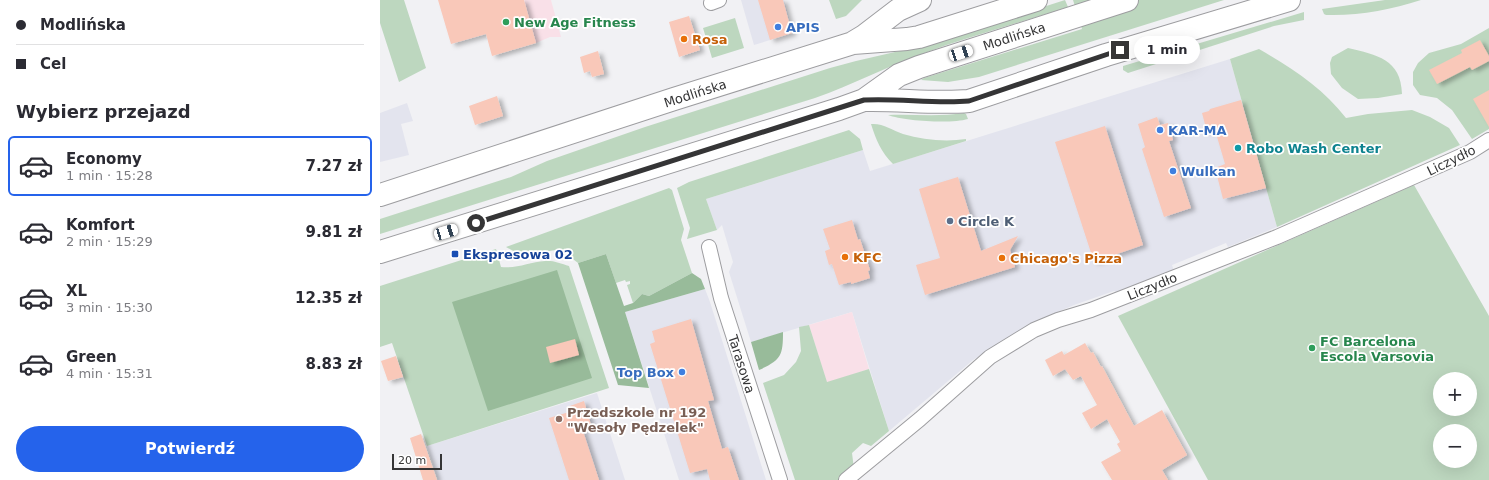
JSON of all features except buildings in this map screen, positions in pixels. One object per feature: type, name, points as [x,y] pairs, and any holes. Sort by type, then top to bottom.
[{"type":"main road","points":[[853,43],[898,10],[920,0]]},
{"type":"main road","name":"Modlińska","points":[[380,195],[684,96],[853,43],[919,37],[1036,0]]},
{"type":"main road","name":"Modlińska","points":[[380,252],[864,100],[900,75],[919,67],[1127,0]]},
{"type":"main road","points":[[864,100],[952,103],[969,101],[1106,55],[1290,0]]},
{"type":"street","name":"Liczydło","points":[[846,480],[920,419],[990,357],[1034,330],[1058,320],[1091,310],[1277,236],[1470,152],[1489,140]]},
{"type":"street","name":"Tarasowa","points":[[709,247],[728,320],[780,480]]},
{"type":"shaded area","points":[[524,0],[551,0],[561,37],[550,37],[536,43]]},
{"type":"shaded area","points":[[741,0],[784,0],[793,33],[754,45]]},
{"type":"shaded area","points":[[1230,59],[1277,227],[1228,247],[1226,243],[1172,265],[1174,271],[1119,293],[1114,291],[1074,305],[1032,323],[973,360],[889,431],[852,312],[751,342],[729,272],[733,262],[722,225],[717,230],[706,199],[863,150],[870,171]]},
{"type":"shaded area","points":[[407,103],[413,121],[401,124],[409,155],[380,162],[380,113]]},
{"type":"shaded area","points":[[705,289],[766,480],[679,480],[625,312]]},
{"type":"shaded area","points":[[852,312],[869,369],[827,383],[809,325]]},
{"type":"shaded area","name":"Przedszkole nr 192 \"Wesoły Pędzelek\"","points":[[597,393],[625,480],[438,480],[427,446]]},
{"type":"green space","points":[[380,0],[404,0],[426,68],[399,82],[380,23]]},
{"type":"green space","points":[[829,0],[862,0],[846,16],[836,19]]},
{"type":"green space","points":[[1065,0],[1068,7],[940,47],[815,98],[380,234],[380,219],[511,177],[547,161],[645,127],[830,68],[921,46]]},
{"type":"green space","points":[[1073,0],[1224,0],[979,77],[948,82],[921,80],[1082,29]]},
{"type":"green space","points":[[1385,0],[1421,0],[1398,7],[1362,13],[1326,15],[1322,9]]},
{"type":"green space","points":[[1304,12],[1304,20],[1274,26],[1128,73],[1123,70],[1123,66]]},
{"type":"green space","points":[[735,18],[744,48],[712,58],[703,28]]},
{"type":"green space","points":[[1489,28],[1489,129],[1472,139],[1452,110],[1437,98],[1420,95],[1413,85],[1413,72],[1418,63],[1429,53],[1461,44]]},
{"type":"green space","points":[[1348,48],[1369,53],[1386,60],[1397,73],[1401,82],[1402,94],[1378,98],[1358,99],[1342,88],[1331,74],[1330,63],[1332,57]]},
{"type":"green space","points":[[1259,49],[1306,79],[1327,97],[1346,118],[1368,114],[1412,110],[1430,117],[1449,128],[1460,145],[1277,227],[1230,59]]},
{"type":"green space","points":[[964,113],[968,119],[939,122],[905,119],[888,115],[936,115]]},
{"type":"green space","points":[[871,124],[883,126],[918,138],[934,140],[966,139],[966,141],[893,164],[879,146]]},
{"type":"green space","points":[[849,130],[860,139],[863,150],[706,199],[717,230],[687,239],[690,228],[677,188],[689,182]]},
{"type":"green space","name":"FC Barcelona Escola Varsovia","points":[[1414,185],[1489,316],[1489,480],[1208,480],[1118,316]]},
{"type":"green space","points":[[669,188],[672,190],[684,229],[681,240],[692,273],[649,296],[642,294],[633,303],[627,285],[630,284],[630,281],[626,282],[625,280],[616,283],[606,254],[578,263],[569,256],[556,250],[535,253],[517,253],[506,247]]},
{"type":"green space","points":[[496,249],[501,267],[512,267],[548,261],[569,266],[609,388],[427,446],[392,343],[380,347],[380,286]]},
{"type":"green space","points":[[606,254],[624,306],[633,303],[642,294],[649,296],[692,273],[701,279],[705,289],[625,312],[649,388],[618,385],[578,263]]},
{"type":"green space","points":[[557,270],[592,378],[488,411],[452,302]]},
{"type":"green space","points":[[809,325],[827,382],[869,369],[889,431],[871,446],[863,443],[852,453],[854,469],[839,480],[795,480],[763,383],[784,375],[796,362],[801,351],[799,327]]},
{"type":"green space","points":[[783,332],[782,347],[779,356],[772,363],[759,370],[751,342]]},
{"type":"place","name":"New Age Fitness","points":[[506,22]]},
{"type":"place","name":"APIS","points":[[778,27]]},
{"type":"place","name":"Rosa","points":[[684,39]]},
{"type":"place","name":"KAR-MA","points":[[1160,130]]},
{"type":"place","name":"Robo Wash Center","points":[[1238,148]]},
{"type":"place","name":"Wulkan","points":[[1173,171]]},
{"type":"place","name":"Circle K","points":[[950,221]]},
{"type":"place","name":"Ekspresowa 02","points":[[455,254]]},
{"type":"place","name":"KFC","points":[[845,257]]},
{"type":"place","name":"Chicago's Pizza","points":[[1002,258]]},
{"type":"place","name":"FC Barcelona Escola Varsovia","points":[[1312,348]]},
{"type":"place","name":"Top Box","points":[[682,372]]},
{"type":"place","name":"Przedszkole nr 192 \"Wesoły Pędzelek\"","points":[[559,419]]},
{"type":"route","points":[[476,223],[864,100],[952,103],[969,101],[1120,50]]}]
